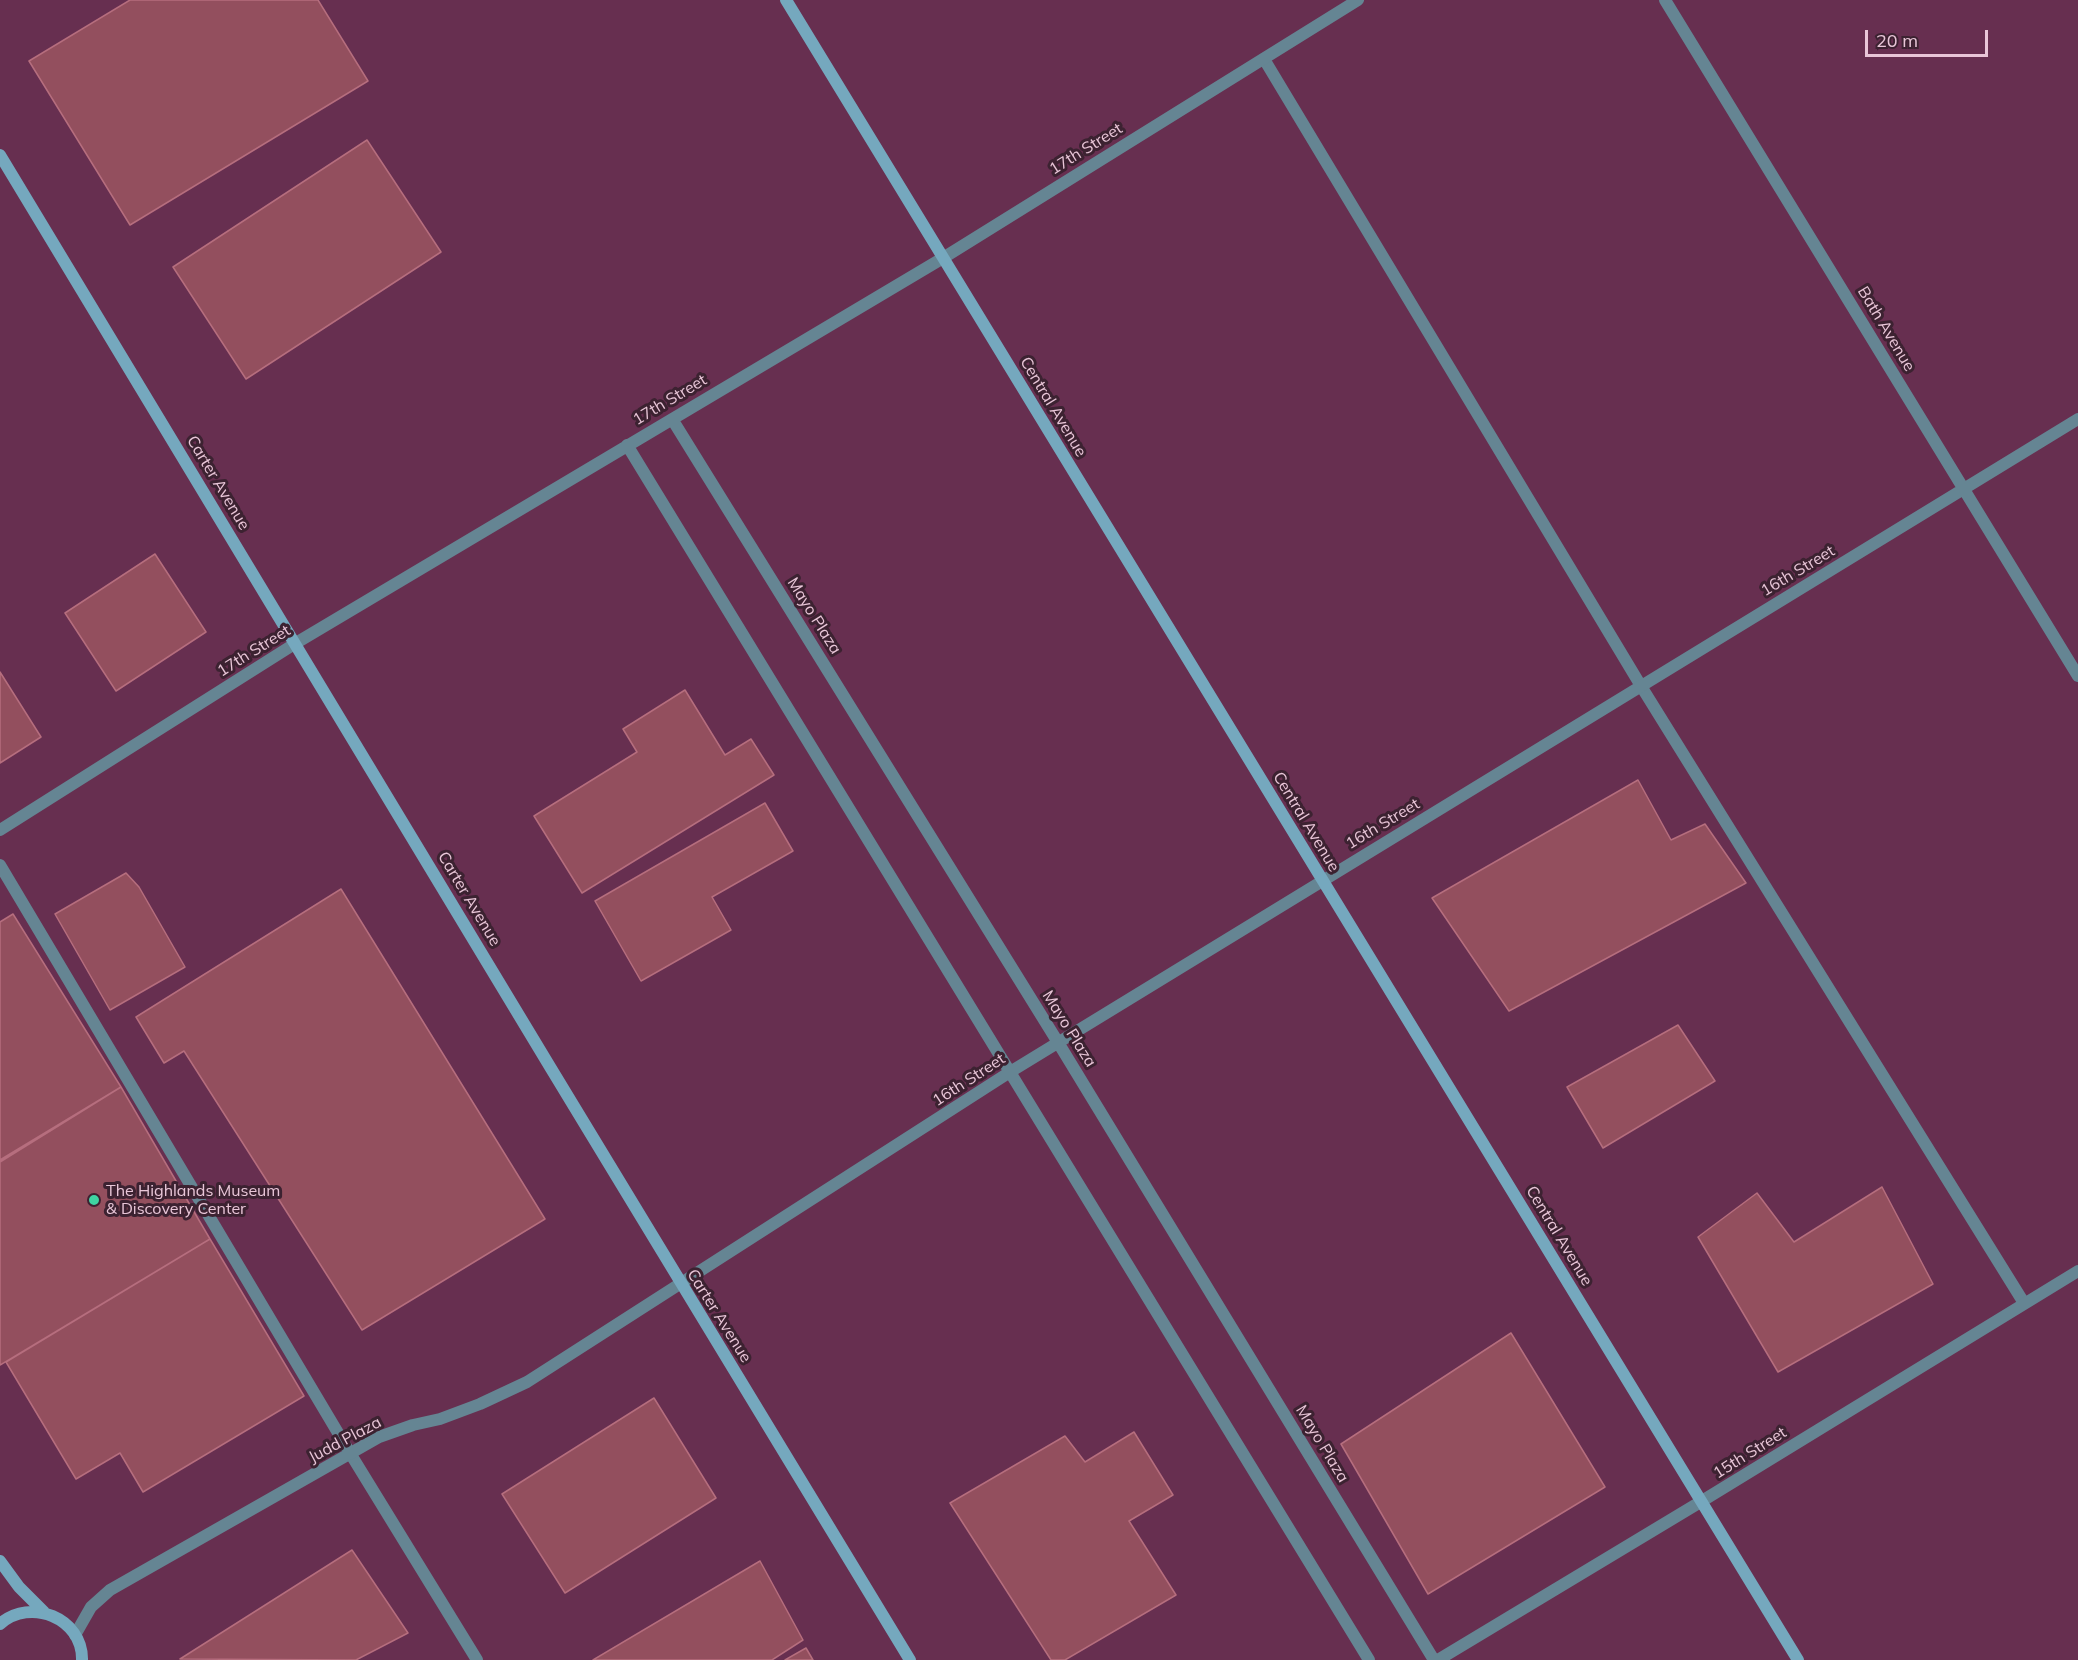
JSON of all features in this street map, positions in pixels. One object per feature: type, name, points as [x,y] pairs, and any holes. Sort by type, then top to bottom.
[{"type":"street","name":"Central Avenue","points":[[786,0],[1798,1660]]},
{"type":"street","name":"17th Street","points":[[0,830],[296,643],[943,258],[1358,0]]},
{"type":"street","name":"Bath Avenue","points":[[1665,0],[2078,676]]},
{"type":"street","points":[[1264,59],[1641,686],[2024,1303]]},
{"type":"street","name":"Carter Avenue","points":[[0,155],[296,643],[680,1285],[910,1660]]},
{"type":"street","name":"Mayo Plaza","points":[[672,418],[1436,1660]]},
{"type":"street","name":"16th Street","points":[[680,1285],[1010,1072],[2078,419]]},
{"type":"street","points":[[627,445],[1369,1660]]},
{"type":"street","points":[[0,865],[350,1454],[477,1660]]},
{"type":"street","name":"15th Street","points":[[1436,1660],[1702,1502],[2078,1271]]},
{"type":"street","name":"Judd Plaza","points":[[75,1635],[91,1607],[110,1590],[379,1437],[413,1425],[440,1419],[528,1382],[680,1285]]},
{"type":"street","points":[[0,1561],[19,1587],[44,1612]]},
{"type":"street","points":[[0,1624],[7,1618],[25,1611],[44,1612],[62,1620],[75,1635],[82,1652],[82,1660]]},
{"type":"building","points":[[130,0],[318,0],[368,81],[130,225],[29,61]]},
{"type":"building","points":[[367,140],[441,252],[246,379],[173,267]]},
{"type":"building","points":[[155,554],[206,632],[116,691],[65,613]]},
{"type":"building","points":[[0,672],[41,737],[0,763]]},
{"type":"building","points":[[685,690],[725,755],[751,739],[774,775],[582,893],[534,816],[637,752],[623,729]]},
{"type":"building","points":[[1638,780],[1671,840],[1705,824],[1746,883],[1509,1011],[1432,898]]},
{"type":"building","points":[[765,803],[793,851],[712,897],[731,930],[641,981],[595,901]]},
{"type":"building","points":[[126,873],[139,887],[185,967],[110,1010],[55,914]]},
{"type":"building","points":[[341,889],[545,1219],[362,1330],[184,1051],[164,1063],[136,1017]]},
{"type":"building","points":[[13,914],[121,1087],[0,1162],[0,922]]},
{"type":"building","points":[[1678,1025],[1715,1081],[1603,1148],[1567,1087]]},
{"type":"building","name":"The Highlands Museum & Discovery Center","points":[[121,1087],[210,1239],[0,1365],[0,1160]]},
{"type":"building","points":[[1882,1187],[1933,1284],[1778,1372],[1698,1237],[1757,1193],[1794,1242]]},
{"type":"building","points":[[210,1239],[304,1396],[143,1492],[120,1453],[76,1479],[6,1362]]},
{"type":"building","points":[[1511,1333],[1605,1487],[1428,1594],[1341,1444]]},
{"type":"building","points":[[654,1398],[716,1498],[565,1593],[502,1494]]},
{"type":"building","points":[[1134,1432],[1173,1495],[1129,1521],[1176,1595],[1065,1660],[1051,1660],[950,1503],[1065,1436],[1085,1462]]},
{"type":"building","points":[[352,1550],[408,1633],[356,1660],[180,1659]]},
{"type":"building","points":[[760,1561],[803,1640],[772,1660],[593,1660]]},
{"type":"building","points":[[806,1648],[813,1660],[785,1660]]},
{"type":"place","name":"The Highlands Museum & Discovery Center","points":[[94,1200]]}]
